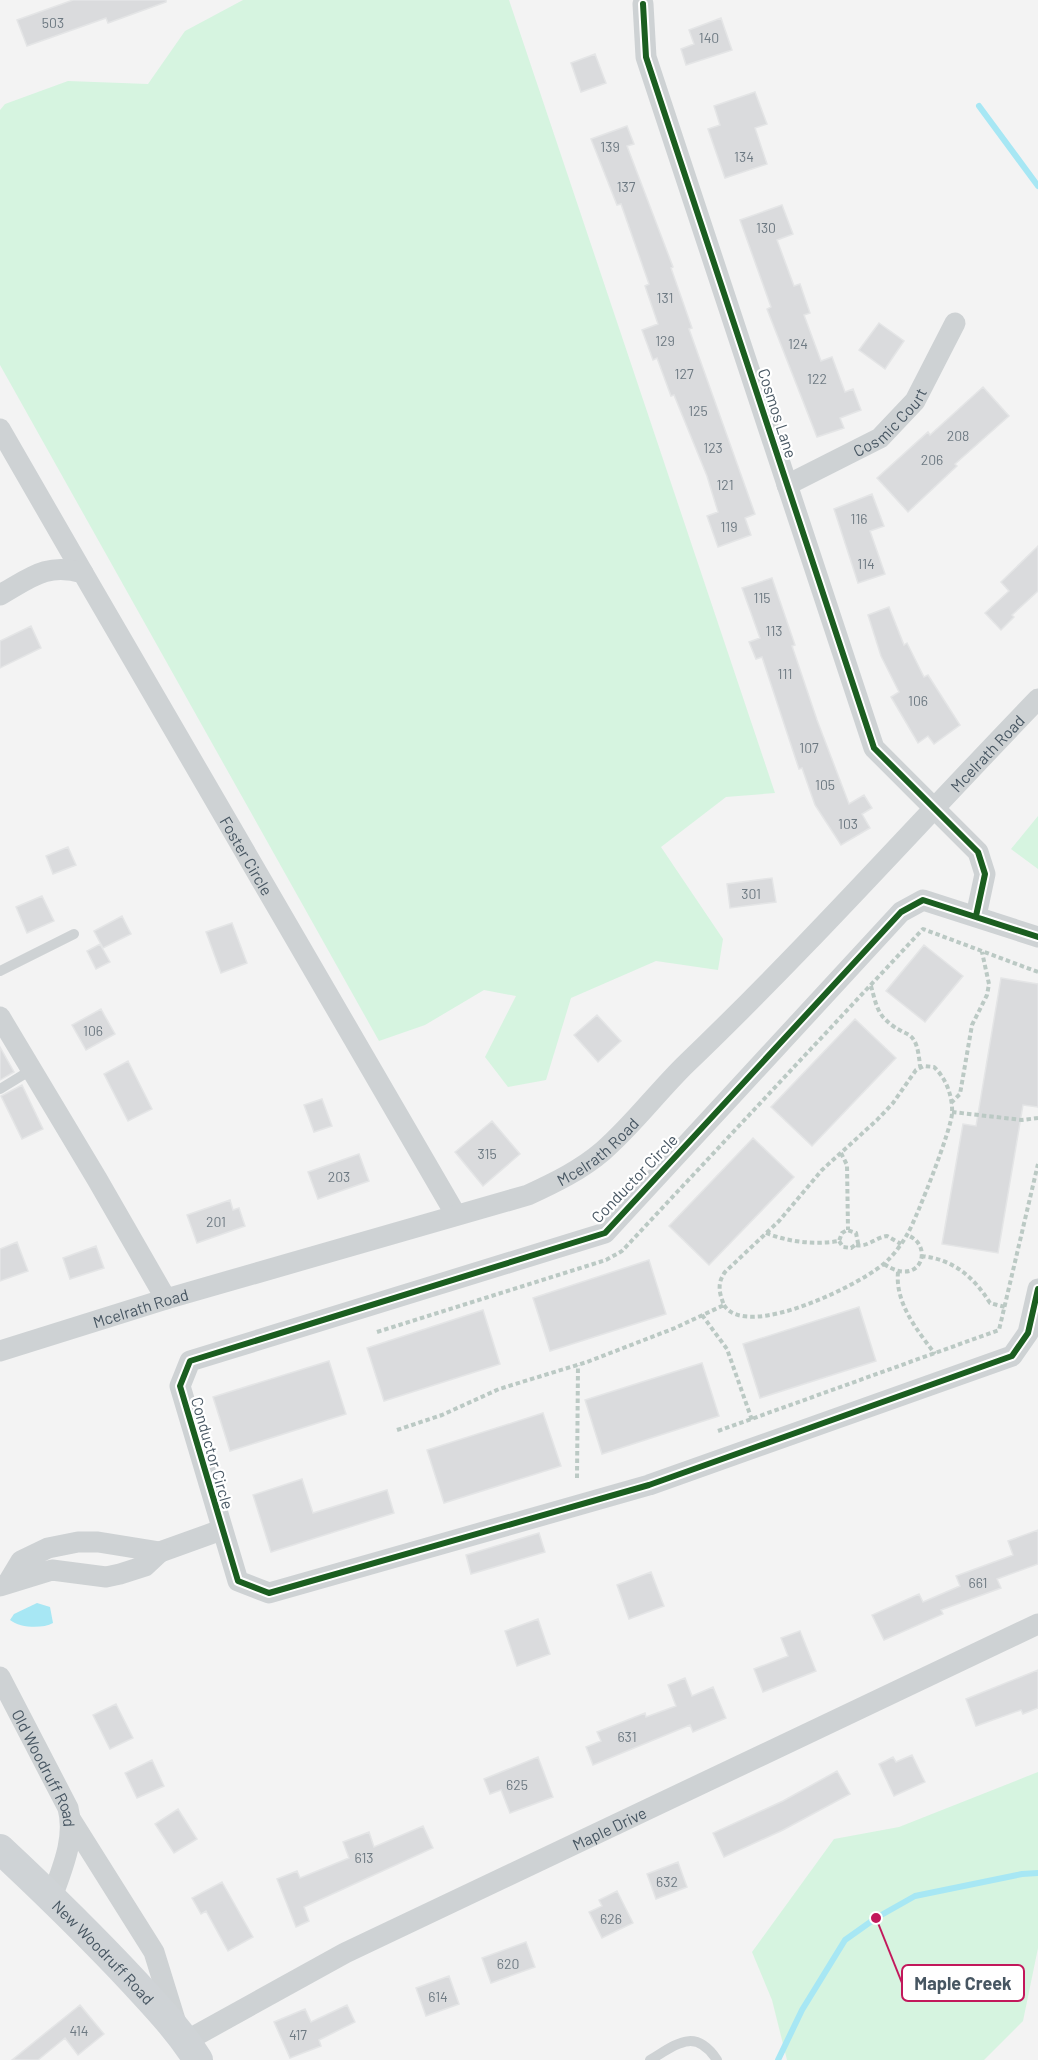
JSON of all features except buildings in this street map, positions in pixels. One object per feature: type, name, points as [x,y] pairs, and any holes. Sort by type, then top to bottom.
[{"type":"main road","name":"New Woodruff Road","points":[[0,1849],[52,1897],[188,2044]]},
{"type":"street","name":"Cosmos Lane","points":[[643,4],[646,57],[874,748],[932,808]]},
{"type":"street","name":"Cosmic Court","points":[[787,485],[880,438],[915,401],[955,323]]},
{"type":"street","name":"Foster Circle","points":[[0,429],[456,1215]]},
{"type":"street","points":[[0,595],[40,572],[53,568],[67,568],[83,573]]},
{"type":"street","name":"Mcelrath Road","points":[[0,1351],[166,1299],[528,1195],[567,1177],[601,1153],[681,1069],[755,998],[932,808],[1038,699]]},
{"type":"street","points":[[932,808],[978,852],[985,874],[976,915]]},
{"type":"street","name":"Conductor Circle","points":[[1038,937],[976,915],[923,900],[901,912],[605,1233],[190,1361],[180,1386],[238,1581],[269,1593],[649,1485],[1012,1356],[1029,1334],[1038,1289]]},
{"type":"street","points":[[0,1017],[98,1179],[166,1299]]},
{"type":"street","points":[[5,1584],[52,1570],[106,1577],[145,1566],[160,1552],[221,1530]]},
{"type":"street","points":[[5,1584],[21,1560],[48,1548],[78,1542],[98,1542],[160,1552]]},
{"type":"street","name":"Maple Drive","points":[[188,2044],[345,1953],[1038,1624]]},
{"type":"street","name":"Old Woodruff Road","points":[[0,1677],[68,1808],[71,1820],[68,1851],[52,1897]]},
{"type":"street","points":[[71,1820],[154,1952],[188,2044]]},
{"type":"lane","points":[[0,971],[74,934]]},
{"type":"lane","points":[[0,1089],[31,1070]]},
{"type":"lane","points":[[650,2060],[682,2041],[690,2041],[707,2045],[717,2060]]},
{"type":"path","points":[[951,1103],[960,1094],[972,1025],[987,995],[988,984],[982,951]]},
{"type":"path","points":[[871,986],[882,1016],[913,1036],[918,1044],[920,1067],[893,1103],[841,1153],[720,1278],[719,1291],[726,1309],[745,1318],[771,1315],[825,1297],[884,1264],[901,1244],[907,1235],[952,1112],[945,1080],[939,1071],[934,1067],[920,1067]]},
{"type":"path","points":[[952,1112],[1022,1120],[1038,1118]]},
{"type":"path","points":[[841,1153],[847,1165],[848,1230]]},
{"type":"path","points":[[718,1431],[999,1330],[1038,1164]]},
{"type":"path","points":[[839,1241],[842,1233],[848,1230],[856,1233],[856,1245]]},
{"type":"path","points":[[766,1233],[786,1240],[825,1243],[839,1241]]},
{"type":"path","points":[[884,1264],[898,1272],[907,1273],[915,1269],[921,1257],[921,1248],[916,1240],[907,1235]]},
{"type":"path","points":[[839,1241],[847,1249],[887,1236],[901,1244]]},
{"type":"path","points":[[921,1257],[937,1258],[971,1276],[990,1303],[1005,1307]]},
{"type":"path","points":[[898,1272],[901,1299],[906,1312],[934,1354]]},
{"type":"path","points":[[397,1430],[442,1415],[499,1389],[578,1364],[724,1305]]},
{"type":"path","points":[[702,1315],[727,1349],[752,1420]]},
{"type":"path","points":[[577,1478],[578,1364]]},
{"type":"green space","points":[[243,0],[509,0],[775,793],[726,797],[661,847],[723,939],[718,970],[656,961],[571,998],[546,1080],[508,1087],[485,1057],[516,996],[484,990],[425,1025],[379,1041],[0,365],[0,110],[5,104],[68,81],[148,84],[185,31]]},
{"type":"green space","points":[[1038,816],[1038,869],[1011,849]]},
{"type":"green space","points":[[1038,1772],[1038,1948],[1023,2021],[984,2060],[787,2060],[772,2000],[752,1952],[834,1839],[899,1827]]},
{"type":"water","points":[[37,1603],[50,1607],[53,1623],[31,1627],[19,1625],[10,1620],[14,1614]]},
{"type":"waterway","points":[[979,106],[1038,186]]},
{"type":"waterway","points":[[778,2060],[802,2010],[845,1940],[876,1918],[915,1896],[1022,1874],[1038,1873]]},
{"type":"cycle path","points":[[643,4],[646,57],[874,748],[978,852],[985,874],[976,916]]},
{"type":"cycle path","points":[[1038,937],[923,900],[901,912],[605,1233],[190,1361],[180,1386],[238,1581],[269,1593],[649,1485],[1012,1356],[1028,1333],[1038,1289]]},
{"type":"place","name":"Maple Creek","points":[[876,1918]]}]
